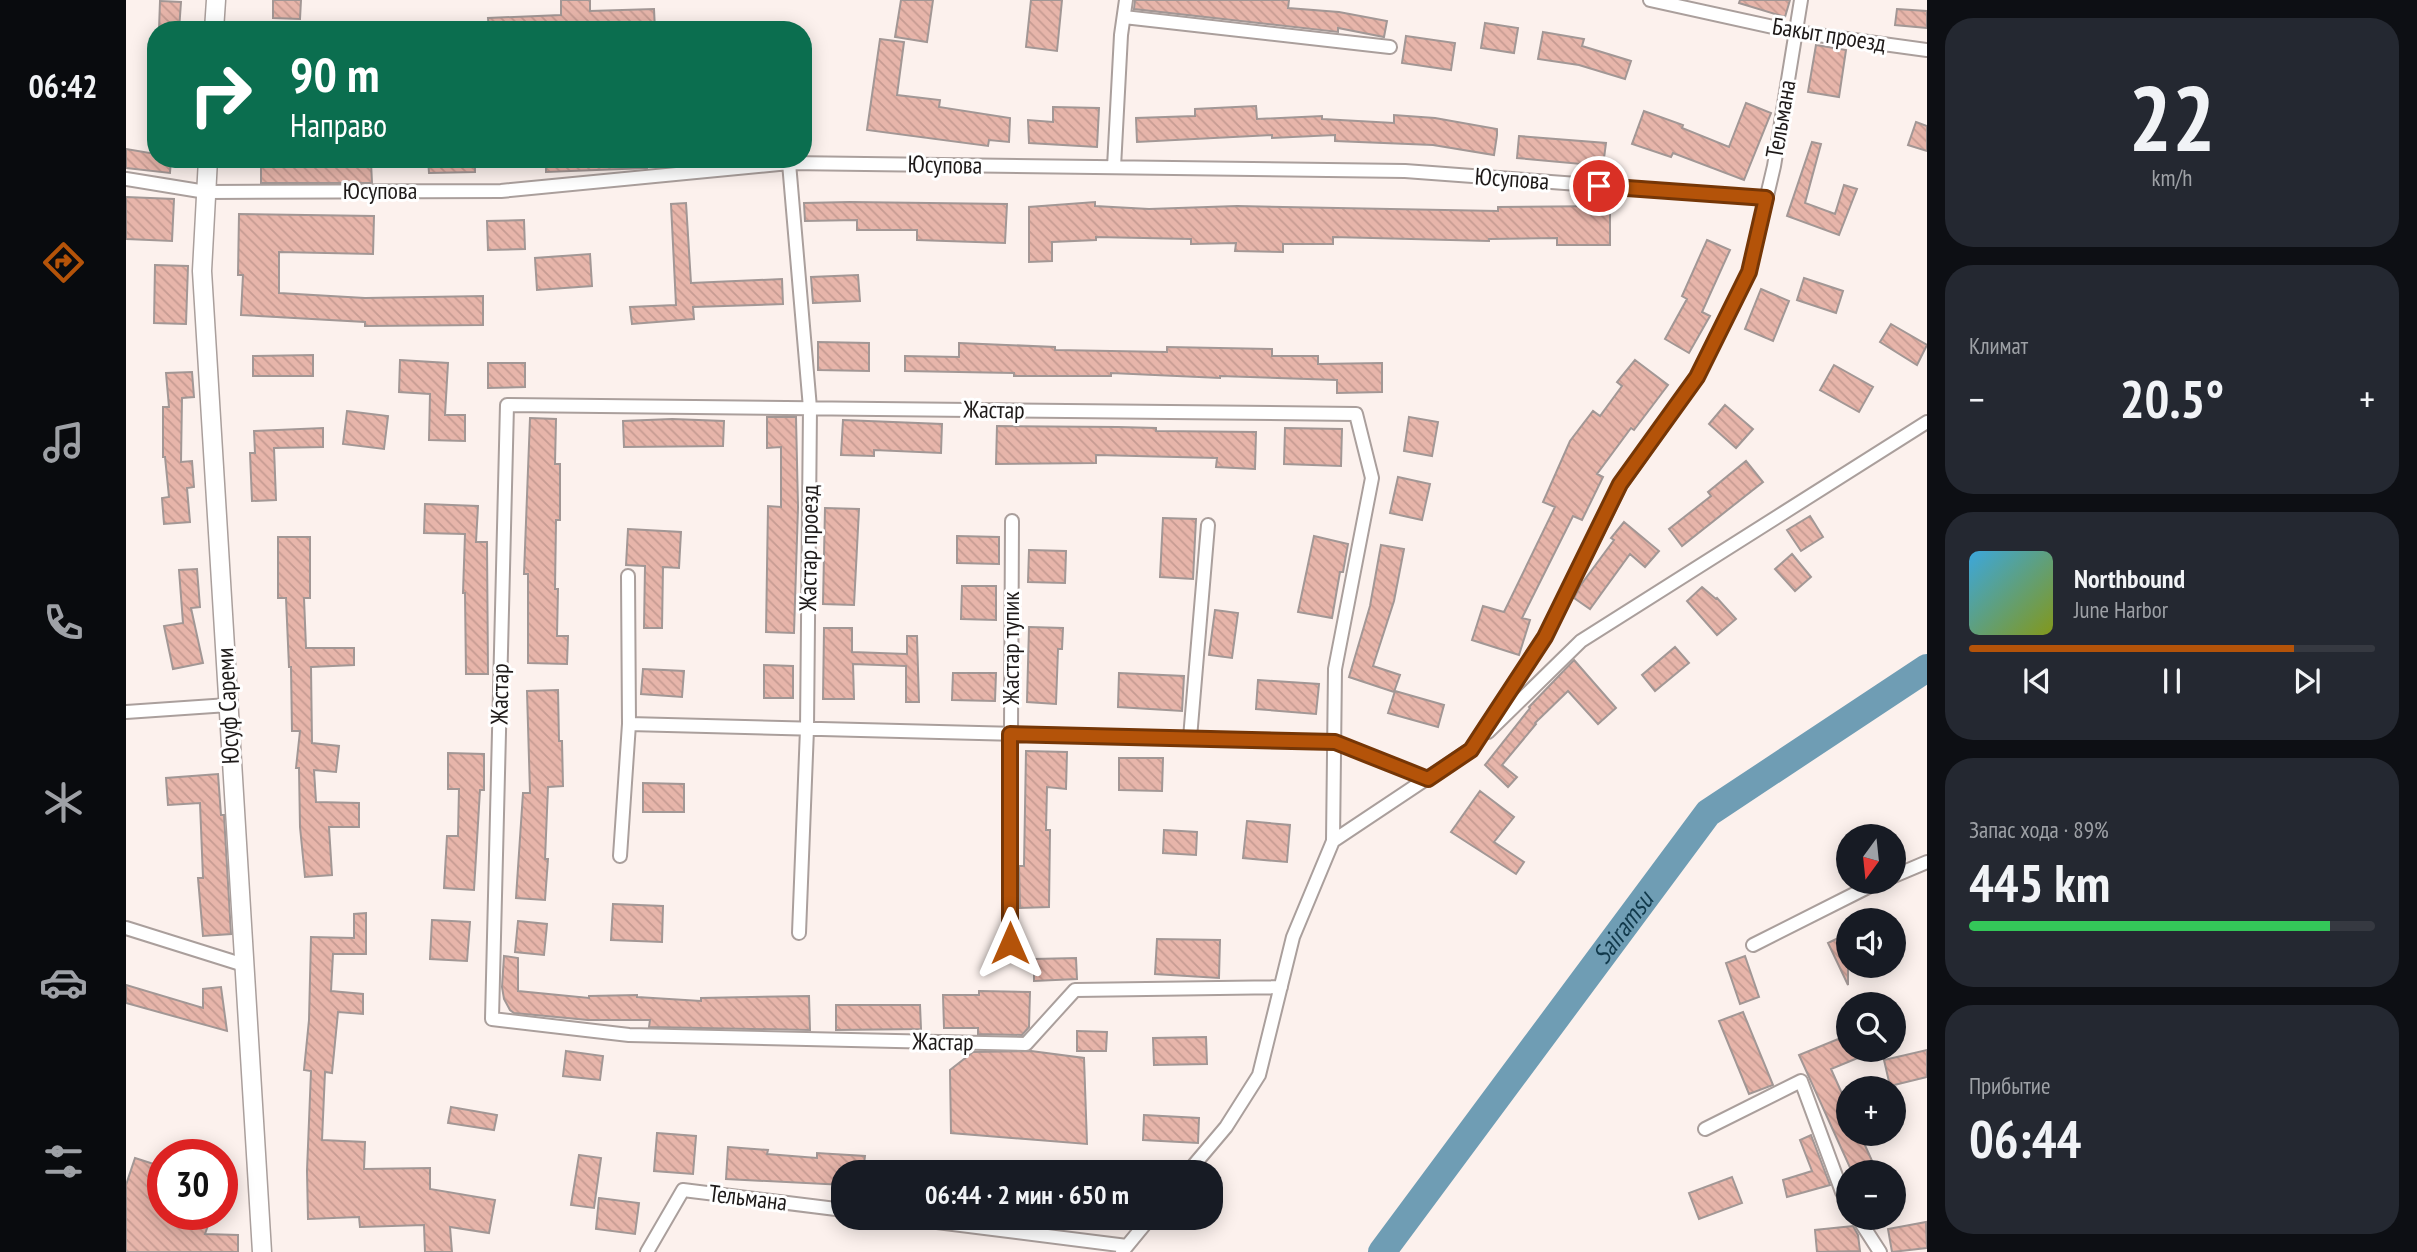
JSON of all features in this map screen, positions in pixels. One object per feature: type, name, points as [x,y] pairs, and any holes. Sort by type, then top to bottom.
[{"type":"main road","points":[[215,21],[216,0]]},
{"type":"main road","name":"Юсуф Сареми","points":[[207,168],[202,271],[262,1252]]},
{"type":"street","points":[[1114,167],[1126,0]]},
{"type":"street","name":"Бакыт проезд","points":[[1650,0],[1796,32],[1927,50]]},
{"type":"street","name":"Тельмана","points":[[1333,841],[1471,750],[1545,637],[1620,484],[1697,377],[1749,272],[1766,198],[1801,0]]},
{"type":"street","points":[[1124,17],[1390,47]]},
{"type":"street","name":"Юсупова","points":[[812,163],[1405,171],[1766,198]]},
{"type":"street","name":"Юсупова","points":[[126,179],[206,191],[501,191],[738,168]]},
{"type":"street","name":"Жастар проезд","points":[[789,168],[810,408],[807,729],[799,933]]},
{"type":"street","name":"Жастар","points":[[1281,987],[1075,990],[1026,1044],[629,1035],[492,1019],[507,405],[1356,414],[1372,478],[1335,668],[1335,742]]},
{"type":"street","points":[[1471,750],[1581,641],[1927,422]]},
{"type":"street","name":"Жастар тупик","points":[[1010,943],[1012,521]]},
{"type":"street","points":[[1190,738],[1208,524]]},
{"type":"street","points":[[620,856],[629,724],[628,576]]},
{"type":"street","points":[[126,712],[228,705]]},
{"type":"street","points":[[629,724],[1335,742],[1428,779]]},
{"type":"street","points":[[1198,1160],[1226,1128],[1259,1075],[1293,937],[1333,841],[1335,742]]},
{"type":"street","points":[[1906,871],[1927,862]]},
{"type":"street","points":[[1753,945],[1854,894]]},
{"type":"street","points":[[126,928],[244,965]]},
{"type":"street","points":[[1705,1129],[1801,1081],[1836,1176]]},
{"type":"street","name":"Тельмана","points":[[647,1252],[683,1190],[831,1208]]},
{"type":"street","points":[[990,1230],[1124,1249],[1140,1230]]},
{"type":"street","points":[[1866,1230],[1880,1252]]},
{"type":"building","points":[[273,0],[301,0],[300,19],[273,18]]},
{"type":"building","points":[[561,0],[590,0],[590,11],[654,9],[655,21],[488,21],[488,18],[561,15]]},
{"type":"building","points":[[901,0],[933,0],[927,42],[895,37]]},
{"type":"building","points":[[1031,0],[1062,0],[1057,51],[1026,47]]},
{"type":"building","points":[[1135,0],[1289,0],[1288,8],[1339,12],[1387,21],[1384,37],[1338,28],[1338,32],[1134,9]]},
{"type":"building","points":[[1740,0],[1790,0],[1785,17],[1739,3]]},
{"type":"building","points":[[160,1],[181,2],[180,21],[159,21]]},
{"type":"building","points":[[1897,9],[1927,11],[1927,28],[1895,25]]},
{"type":"building","points":[[1485,23],[1518,28],[1514,53],[1481,48]]},
{"type":"building","points":[[1543,32],[1584,39],[1582,46],[1631,61],[1625,79],[1579,65],[1538,59]]},
{"type":"building","points":[[1406,36],[1455,43],[1451,70],[1402,63]]},
{"type":"building","points":[[880,39],[904,42],[897,95],[940,100],[939,107],[1010,118],[1009,142],[989,140],[988,146],[867,130]]},
{"type":"building","points":[[1816,45],[1846,50],[1839,97],[1808,92]]},
{"type":"building","points":[[1746,103],[1771,113],[1744,180],[1673,153],[1671,157],[1632,144],[1644,111],[1683,125],[1682,128],[1729,147]]},
{"type":"building","points":[[1256,106],[1257,119],[1322,116],[1322,119],[1394,123],[1394,115],[1435,118],[1497,129],[1494,155],[1433,145],[1335,141],[1335,135],[1272,138],[1272,135],[1137,142],[1136,118],[1195,116],[1195,109]]},
{"type":"building","points":[[1053,107],[1099,108],[1097,147],[1029,143],[1028,120],[1053,122]]},
{"type":"building","points":[[1916,122],[1927,126],[1927,151],[1908,145]]},
{"type":"building","points":[[1519,136],[1606,143],[1603,166],[1517,158]]},
{"type":"building","points":[[1812,142],[1821,144],[1805,203],[1835,214],[1844,185],[1857,189],[1839,235],[1787,216]]},
{"type":"building","points":[[126,149],[147,152],[147,168],[170,168],[170,173],[126,168]]},
{"type":"building","points":[[261,168],[371,168],[372,183],[261,183]]},
{"type":"building","points":[[429,168],[475,168],[475,172],[429,173]]},
{"type":"building","points":[[546,168],[647,168],[546,172]]},
{"type":"building","points":[[126,197],[174,199],[172,241],[126,239]]},
{"type":"building","points":[[1095,202],[1095,206],[1149,209],[1237,206],[1498,211],[1498,207],[1610,206],[1610,245],[1557,245],[1557,238],[1489,241],[1333,237],[1333,244],[1283,244],[1283,252],[1235,251],[1236,243],[1191,244],[1191,239],[1096,237],[1096,240],[1052,242],[1052,261],[1029,262],[1029,207]]},
{"type":"building","points":[[686,203],[691,283],[782,279],[783,304],[693,307],[694,319],[632,324],[630,307],[676,305],[671,204]]},
{"type":"building","points":[[804,203],[1007,204],[1005,243],[917,240],[917,230],[857,230],[857,220],[805,221]]},
{"type":"building","points":[[239,214],[374,216],[373,254],[279,252],[279,293],[365,298],[483,296],[483,325],[365,326],[365,322],[241,315],[243,275],[238,275]]},
{"type":"building","points":[[524,220],[525,249],[488,250],[487,221]]},
{"type":"building","points":[[1707,240],[1730,250],[1702,312],[1710,316],[1689,353],[1665,339],[1687,299],[1682,296]]},
{"type":"building","points":[[590,254],[592,286],[537,290],[535,258]]},
{"type":"building","points":[[155,265],[188,266],[186,324],[154,323]]},
{"type":"building","points":[[858,275],[860,301],[813,303],[811,277]]},
{"type":"building","points":[[1804,278],[1843,291],[1836,313],[1797,300]]},
{"type":"building","points":[[1761,289],[1789,301],[1773,341],[1745,329]]},
{"type":"building","points":[[1891,324],[1927,345],[1917,365],[1880,342]]},
{"type":"building","points":[[818,342],[869,343],[869,371],[818,370]]},
{"type":"building","points":[[959,343],[1055,347],[1055,350],[1167,352],[1167,347],[1272,349],[1272,356],[1318,356],[1318,364],[1382,363],[1382,392],[1337,393],[1337,380],[1111,373],[1111,376],[1014,376],[1014,373],[905,371],[905,356],[959,357]]},
{"type":"building","points":[[313,355],[313,376],[253,376],[253,356]]},
{"type":"building","points":[[400,360],[448,363],[445,415],[465,415],[465,441],[429,440],[430,394],[399,392]]},
{"type":"building","points":[[1635,360],[1668,385],[1634,430],[1631,428],[1597,474],[1603,477],[1582,520],[1573,516],[1522,618],[1530,620],[1519,655],[1472,640],[1483,606],[1504,612],[1555,507],[1543,502],[1570,441],[1593,411],[1600,416],[1622,386],[1617,382]]},
{"type":"building","points":[[488,363],[525,363],[525,387],[488,388]]},
{"type":"building","points":[[1834,365],[1873,387],[1859,412],[1820,390]]},
{"type":"building","points":[[192,372],[194,397],[182,398],[181,462],[192,461],[194,487],[187,488],[190,522],[164,524],[162,498],[169,497],[163,457],[163,407],[169,407],[166,373]]},
{"type":"building","points":[[1725,405],[1753,429],[1736,448],[1709,424]]},
{"type":"building","points":[[347,411],[388,416],[384,449],[343,444]]},
{"type":"building","points":[[767,417],[796,417],[798,507],[794,633],[766,632],[768,506],[781,507],[781,447],[767,448]]},
{"type":"building","points":[[1409,417],[1438,422],[1432,456],[1404,451]]},
{"type":"building","points":[[530,418],[556,419],[555,464],[560,464],[560,520],[556,520],[557,636],[568,636],[567,664],[528,663],[528,574],[524,574]]},
{"type":"building","points":[[843,420],[942,424],[941,453],[874,450],[874,456],[841,455]]},
{"type":"building","points":[[623,421],[724,421],[723,446],[624,447]]},
{"type":"building","points":[[997,426],[1256,432],[1255,469],[1216,467],[1217,458],[1096,455],[1096,463],[996,464]]},
{"type":"building","points":[[323,428],[323,447],[274,448],[276,500],[252,501],[250,453],[255,453],[254,431]]},
{"type":"building","points":[[1285,428],[1342,429],[1341,466],[1284,464]]},
{"type":"building","points":[[1746,461],[1763,482],[1682,546],[1669,529],[1711,496],[1708,492]]},
{"type":"building","points":[[1398,477],[1430,484],[1422,520],[1390,513]]},
{"type":"building","points":[[425,504],[478,506],[476,542],[487,542],[488,674],[466,674],[463,593],[465,534],[424,533]]},
{"type":"building","points":[[825,508],[859,509],[854,605],[823,604]]},
{"type":"building","points":[[1810,516],[1823,537],[1801,551],[1787,530]]},
{"type":"building","points":[[1163,518],[1196,519],[1193,579],[1160,577]]},
{"type":"building","points":[[1624,522],[1659,551],[1645,567],[1630,554],[1590,609],[1574,598]]},
{"type":"building","points":[[628,529],[681,532],[679,568],[663,567],[662,628],[644,628],[645,566],[626,565]]},
{"type":"building","points":[[957,536],[999,537],[999,564],[957,563]]},
{"type":"building","points":[[1314,536],[1348,544],[1332,618],[1298,612]]},
{"type":"building","points":[[278,537],[310,537],[310,598],[304,598],[306,648],[354,648],[354,665],[311,667],[312,743],[339,746],[336,772],[314,770],[316,802],[359,803],[359,827],[329,827],[332,875],[305,877],[300,827],[299,768],[296,768],[300,731],[292,731],[286,598],[278,598]]},
{"type":"building","points":[[1381,545],[1404,549],[1394,601],[1373,666],[1400,675],[1394,692],[1349,677],[1370,606]]},
{"type":"building","points":[[1029,550],[1066,551],[1065,583],[1028,582]]},
{"type":"building","points":[[1792,554],[1811,577],[1795,591],[1775,569]]},
{"type":"building","points":[[197,569],[200,607],[191,608],[203,663],[173,669],[164,626],[183,623],[179,570]]},
{"type":"building","points":[[962,586],[996,586],[996,620],[961,619]]},
{"type":"building","points":[[1702,587],[1717,598],[1736,619],[1717,635],[1687,601]]},
{"type":"building","points":[[1215,610],[1238,613],[1232,658],[1209,655]]},
{"type":"building","points":[[1029,627],[1063,628],[1062,649],[1058,649],[1056,704],[1027,702]]},
{"type":"building","points":[[824,628],[852,628],[852,652],[907,654],[907,636],[917,636],[919,702],[906,702],[906,666],[853,664],[854,699],[823,699]]},
{"type":"building","points":[[1675,647],[1689,663],[1655,691],[1642,675]]},
{"type":"building","points":[[1574,660],[1616,708],[1598,724],[1568,691],[1535,723],[1502,765],[1517,777],[1508,787],[1485,765],[1529,707]]},
{"type":"building","points":[[764,665],[793,666],[793,698],[764,698]]},
{"type":"building","points":[[643,669],[684,671],[682,697],[641,694]]},
{"type":"building","points":[[953,673],[996,673],[995,701],[952,700]]},
{"type":"building","points":[[1119,673],[1184,676],[1182,711],[1118,707]]},
{"type":"building","points":[[1258,680],[1319,684],[1316,714],[1256,709]]},
{"type":"building","points":[[558,690],[563,786],[548,787],[545,900],[516,898],[523,793],[530,793],[527,691]]},
{"type":"building","points":[[1395,691],[1444,705],[1438,727],[1388,713]]},
{"type":"building","points":[[1026,751],[1067,752],[1066,789],[1047,787],[1046,830],[1050,830],[1049,907],[1020,908],[1019,866],[1024,866]]},
{"type":"building","points":[[448,753],[484,754],[484,790],[480,790],[474,890],[444,888],[447,836],[458,836],[459,789],[448,789]]},
{"type":"building","points":[[1119,758],[1163,758],[1162,791],[1119,790]]},
{"type":"building","points":[[218,774],[221,815],[224,815],[231,934],[203,936],[198,878],[203,878],[200,803],[168,805],[166,778]]},
{"type":"building","points":[[643,783],[684,784],[684,812],[643,812]]},
{"type":"building","points":[[1480,791],[1514,817],[1494,842],[1524,862],[1516,874],[1451,832]]},
{"type":"building","points":[[1247,821],[1290,825],[1287,862],[1243,858]]},
{"type":"building","points":[[1164,830],[1197,832],[1196,855],[1163,853]]},
{"type":"building","points":[[613,904],[663,906],[662,942],[611,940]]},
{"type":"building","points":[[366,913],[366,954],[333,954],[331,991],[363,994],[363,1014],[338,1012],[332,1073],[325,1072],[322,1140],[365,1142],[364,1169],[430,1168],[430,1189],[495,1200],[489,1233],[450,1227],[452,1252],[425,1252],[424,1225],[360,1227],[359,1217],[308,1219],[311,1071],[304,1070],[309,1020],[311,937],[354,938],[354,914]]},
{"type":"building","points":[[432,920],[470,922],[467,961],[430,959]]},
{"type":"building","points":[[518,921],[547,924],[544,955],[515,952]]},
{"type":"building","points":[[1157,939],[1220,940],[1219,978],[1155,974]]},
{"type":"building","points":[[1836,939],[1836,960],[1828,943]]},
{"type":"building","points":[[504,956],[518,958],[518,991],[589,998],[637,995],[701,1001],[701,998],[809,996],[810,1030],[649,1027],[650,1020],[588,1020],[514,1013],[504,999]]},
{"type":"building","points":[[1745,956],[1759,997],[1740,1004],[1726,963]]},
{"type":"building","points":[[1076,958],[1077,979],[1034,981],[1034,959]]},
{"type":"building","points":[[126,985],[203,1008],[203,989],[221,987],[227,1031],[126,1003]]},
{"type":"building","points":[[979,991],[1030,992],[1029,1027],[1022,1035],[978,1034],[978,1028],[944,1028],[943,995],[979,995]]},
{"type":"building","points":[[836,1005],[920,1005],[921,1029],[836,1030]]},
{"type":"building","points":[[1743,1012],[1773,1085],[1749,1094],[1719,1021]]},
{"type":"building","points":[[1077,1031],[1107,1032],[1106,1051],[1077,1051]]},
{"type":"building","points":[[1206,1037],[1207,1064],[1154,1065],[1153,1038]]},
{"type":"building","points":[[1836,1040],[1836,1062],[1848,1062],[1831,1069],[1836,1080],[1836,1137],[1799,1055]]},
{"type":"building","points":[[1927,1050],[1927,1077],[1906,1082],[1906,1076],[1888,1076],[1884,1062],[1906,1062],[1906,1055]]},
{"type":"building","points":[[566,1051],[603,1056],[600,1080],[563,1076]]},
{"type":"building","points":[[1031,1051],[1084,1058],[1087,1144],[951,1133],[950,1070],[973,1052]]},
{"type":"building","points":[[451,1107],[497,1115],[494,1130],[448,1123]]},
{"type":"building","points":[[1144,1115],[1199,1118],[1198,1143],[1143,1140]]},
{"type":"building","points":[[657,1133],[696,1136],[693,1174],[654,1171]]},
{"type":"building","points":[[1811,1135],[1830,1185],[1787,1197],[1783,1180],[1812,1171],[1800,1140]]},
{"type":"building","points":[[1840,1146],[1865,1146],[1872,1160],[1847,1160]]},
{"type":"building","points":[[728,1147],[768,1150],[767,1154],[817,1158],[817,1153],[865,1156],[864,1160],[831,1160],[831,1184],[726,1179]]},
{"type":"building","points":[[579,1155],[601,1158],[594,1208],[571,1205]]},
{"type":"building","points":[[135,1158],[147,1162],[147,1230],[206,1230],[205,1234],[238,1235],[238,1252],[126,1252],[126,1185]]},
{"type":"building","points":[[1732,1177],[1742,1203],[1699,1219],[1689,1193]]},
{"type":"building","points":[[599,1198],[639,1203],[635,1234],[596,1229]]},
{"type":"building","points":[[1926,1222],[1927,1248],[1892,1252],[1888,1230],[1906,1230],[1906,1226]]},
{"type":"building","points":[[1836,1228],[1836,1230],[1855,1230],[1860,1251],[1817,1252],[1815,1230]]},
{"type":"waterway","name":"Sairamsu","points":[[1382,1252],[1708,813],[1927,668]]},
{"type":"route","points":[[1010,943],[1010,734],[1335,742],[1428,779],[1471,750],[1545,637],[1620,484],[1697,377],[1749,272],[1766,198],[1599,186]]}]
